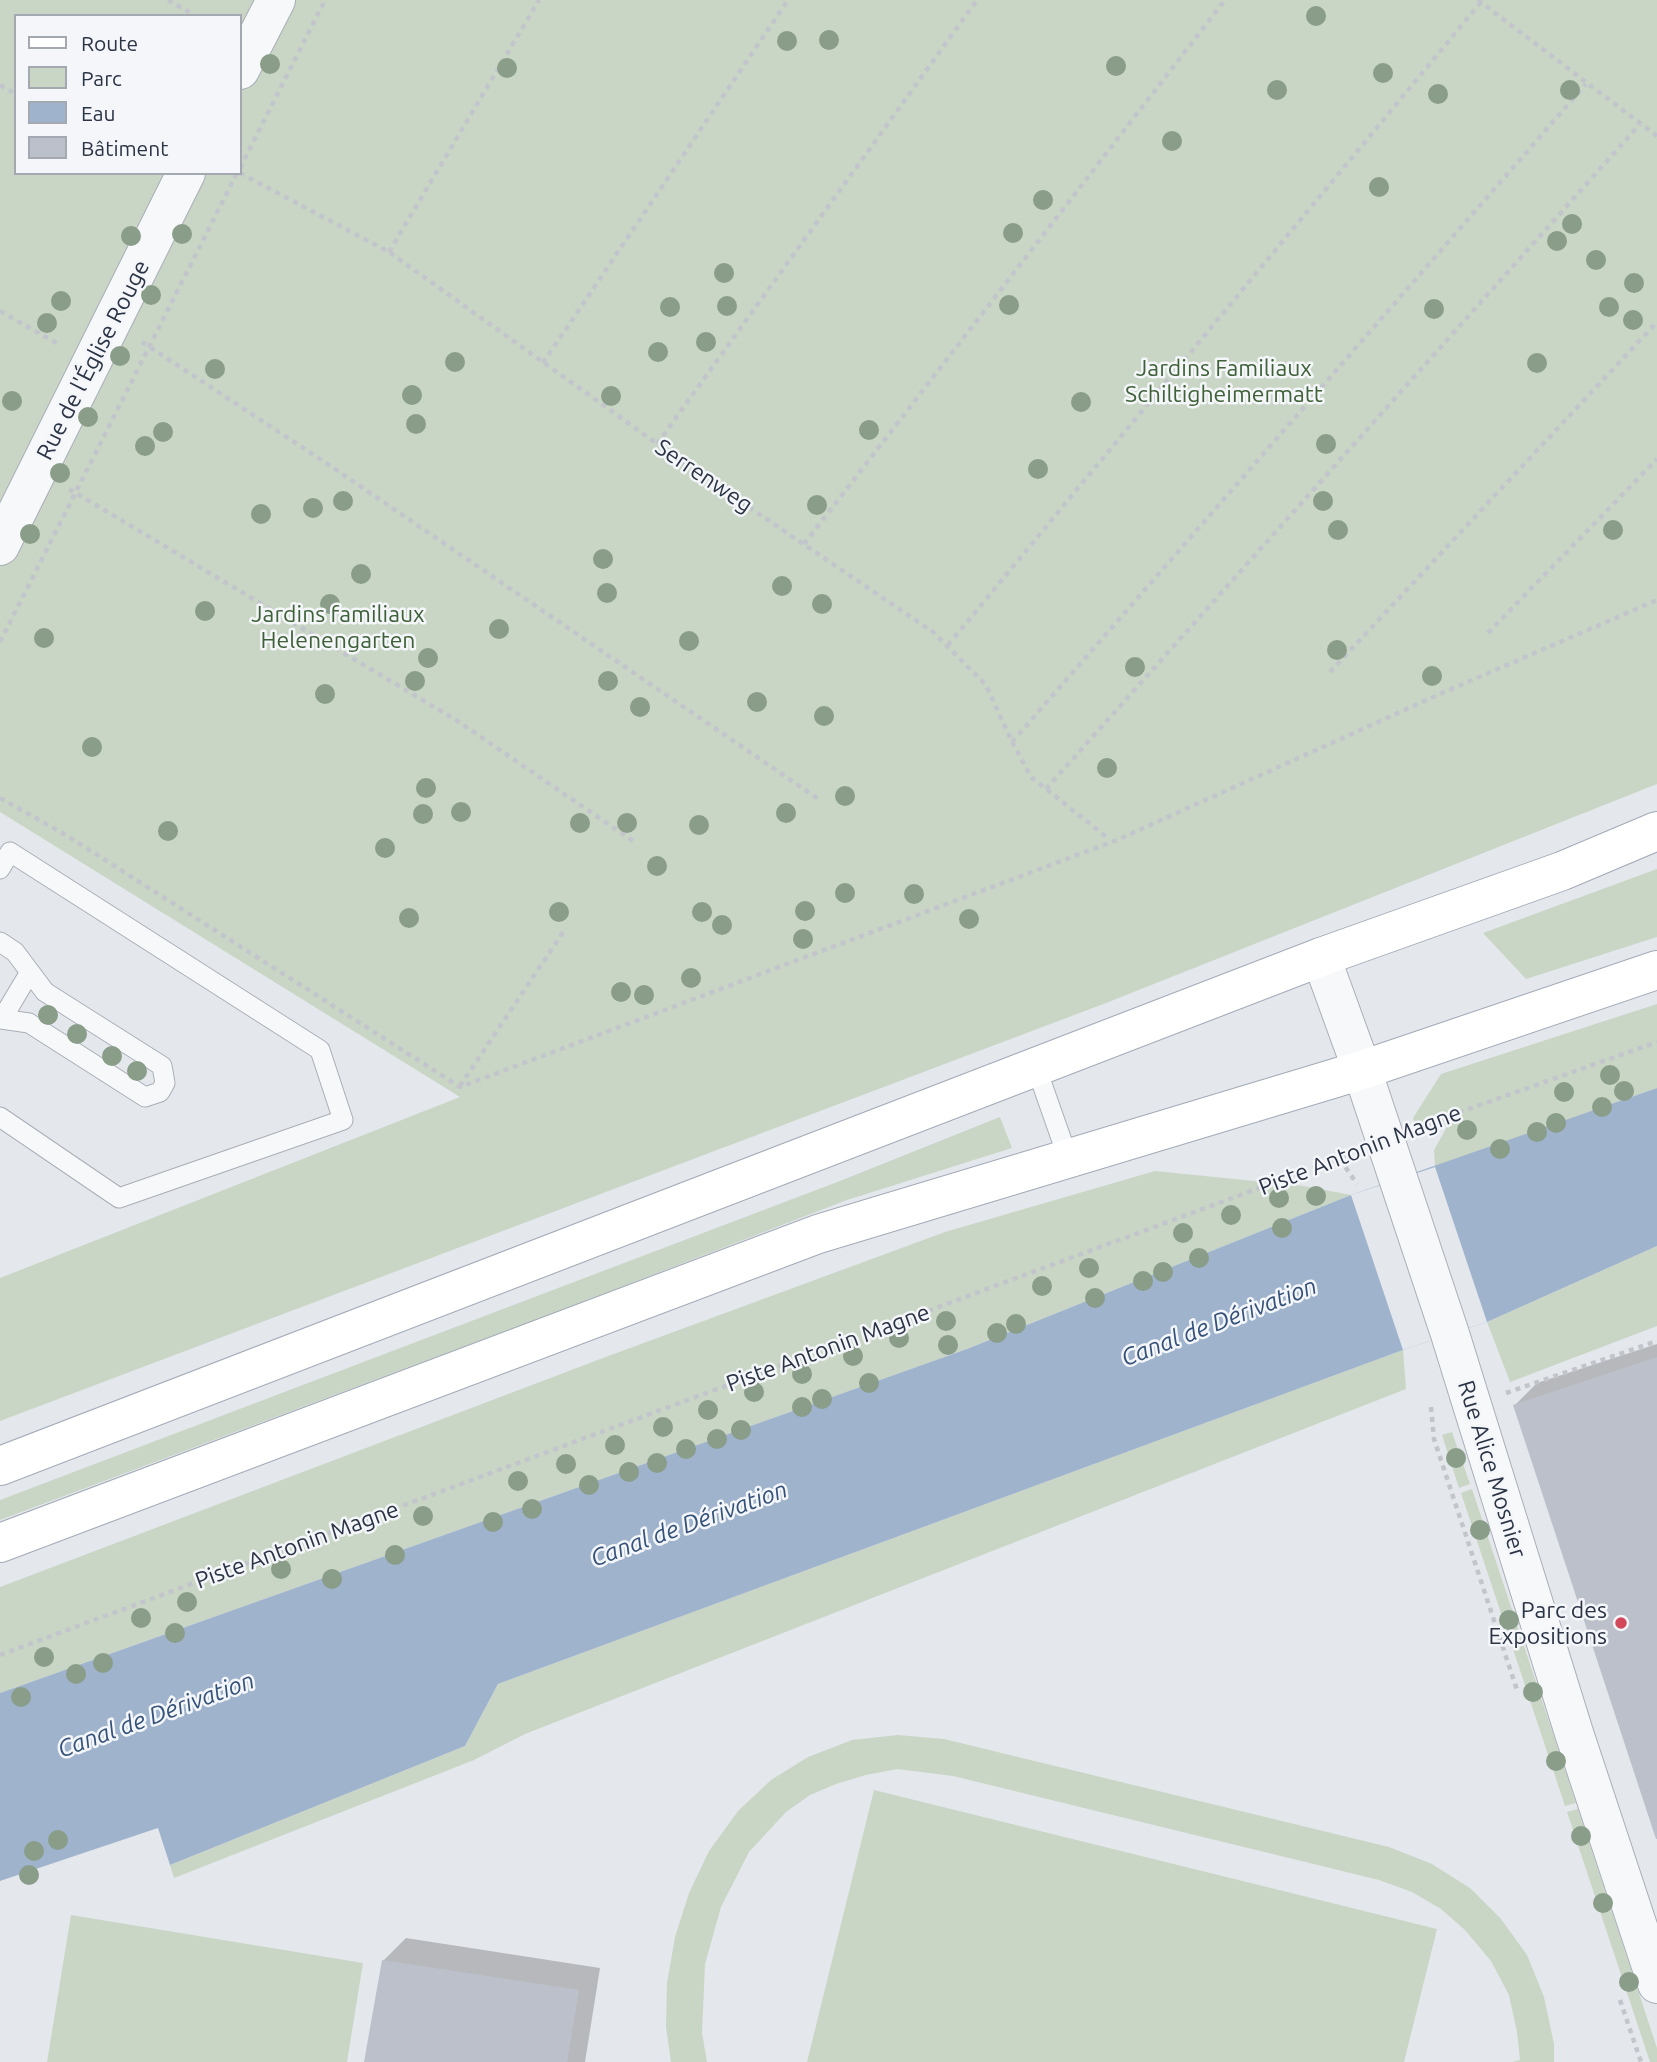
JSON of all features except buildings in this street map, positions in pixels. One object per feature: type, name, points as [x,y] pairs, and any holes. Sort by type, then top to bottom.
[{"type":"main road","points":[[0,1466],[1321,957],[1562,871],[1657,831]]},
{"type":"main road","points":[[0,1543],[818,1234],[1362,1070],[1657,970]]},
{"type":"street","points":[[242,66],[276,0]]},
{"type":"street","name":"Rue de l'Église Rouge","points":[[0,546],[185,175]]},
{"type":"street","name":"Rue Alice Mosnier","points":[[1321,957],[1399,1178],[1574,1733],[1657,1984]]},
{"type":"lane","points":[[0,869],[10,852],[320,1050],[342,1120],[119,1198],[0,1117]]},
{"type":"lane","points":[[0,942],[15,951],[45,992],[162,1066],[165,1083],[160,1093],[145,1097],[29,1023],[1,1019],[30,972]]},
{"type":"lane","points":[[1036,1067],[1068,1158]]},
{"type":"path","points":[[168,0],[192,14]]},
{"type":"path","points":[[242,166],[325,0]]},
{"type":"path","points":[[389,252],[539,0]]},
{"type":"path","points":[[543,363],[788,0]]},
{"type":"path","points":[[657,444],[977,0]]},
{"type":"path","points":[[804,544],[1225,0]]},
{"type":"path","points":[[948,645],[1480,1],[1657,136]]},
{"type":"path","points":[[1012,742],[1586,84]]},
{"type":"path","points":[[1046,789],[1640,124]]},
{"type":"path","name":"Serrenweg","points":[[242,174],[389,252],[657,444],[933,632],[986,685],[1031,777],[1109,839]]},
{"type":"path","points":[[0,642],[237,175]]},
{"type":"path","points":[[0,311],[91,363]]},
{"type":"path","points":[[1330,672],[1657,321]]},
{"type":"path","points":[[112,322],[335,469],[820,800]]},
{"type":"path","points":[[1488,633],[1657,459]]},
{"type":"path","points":[[38,470],[456,720],[633,841]]},
{"type":"path","points":[[460,1087],[1117,840],[1440,694],[1657,600]]},
{"type":"path","points":[[0,798],[66,835],[460,1087]]},
{"type":"path","points":[[460,1087],[566,928]]},
{"type":"path","name":"Piste Antonin Magne","points":[[0,1655],[1340,1159],[1385,1139],[1657,1042]]},
{"type":"path","points":[[1340,1159],[1362,1191]]},
{"type":"path","points":[[1472,1405],[1657,1341]]},
{"type":"green space","points":[[0,0],[1657,0],[1657,784],[1106,1003],[0,1421],[0,1278],[460,1097],[0,812]]},
{"type":"green space","points":[[1657,869],[1657,937],[1526,979],[1483,933]]},
{"type":"green space","points":[[1657,1004],[1657,1088],[1435,1167],[1434,1150],[1448,1125],[1418,1136],[1413,1118],[1441,1074]]},
{"type":"green space","points":[[1000,1117],[1012,1148],[847,1200],[0,1520],[0,1500],[840,1181]]},
{"type":"green space","points":[[1155,1171],[1304,1186],[1351,1195],[967,1349],[0,1693],[0,1587],[603,1358],[945,1232]]},
{"type":"green space","points":[[1657,1246],[1657,1326],[1510,1382],[1487,1322]]},
{"type":"green space","points":[[1403,1350],[1406,1389],[525,1734],[474,1760],[174,1878],[170,1865],[465,1746],[498,1684]]},
{"type":"green space","points":[[1452,1432],[1470,1484],[1459,1488],[1442,1435]]},
{"type":"green space","points":[[1472,1489],[1519,1631],[1508,1634],[1461,1493]]},
{"type":"green space","points":[[1521,1637],[1576,1803],[1565,1806],[1510,1640]]},
{"type":"green space","points":[[898,1735],[944,1739],[1389,1847],[1432,1864],[1470,1888],[1501,1919],[1527,1955],[1544,1997],[1554,2044],[1554,2062],[1512,2062],[1520,2060],[1517,2032],[1509,1995],[1491,1961],[1465,1930],[1441,1909],[1412,1892],[1379,1880],[953,1776],[897,1769],[866,1775],[810,1795],[786,1812],[749,1852],[721,1907],[705,1964],[702,2033],[707,2062],[671,2062],[666,2027],[667,1983],[675,1937],[689,1893],[709,1851],[738,1811],[771,1780],[808,1757],[852,1740]]},
{"type":"green space","points":[[874,1790],[1437,1929],[1404,2062],[807,2062]]},
{"type":"green space","points":[[1578,1809],[1657,2048],[1657,2062],[1650,2062],[1567,1812]]},
{"type":"green space","points":[[71,1915],[363,1963],[347,2062],[47,2062]]},
{"type":"water","name":"Canal de Dérivation","points":[[1657,1088],[1657,1246],[1487,1322],[1403,1350],[498,1684],[465,1746],[170,1865],[158,1828],[0,1881],[0,1693],[967,1349],[1351,1195]]},
{"type":"pier","points":[[1435,1167],[1487,1322],[1403,1350],[1351,1195]]},
{"type":"place","name":"Parc des Expositions","points":[[1621,1623]]},
{"type":"park label","name":"Jardins Familiaux Schiltigheimermatt","points":[[1224,381]]},
{"type":"park label","name":"Jardins familiaux Helenengarten","points":[[338,627]]}]
